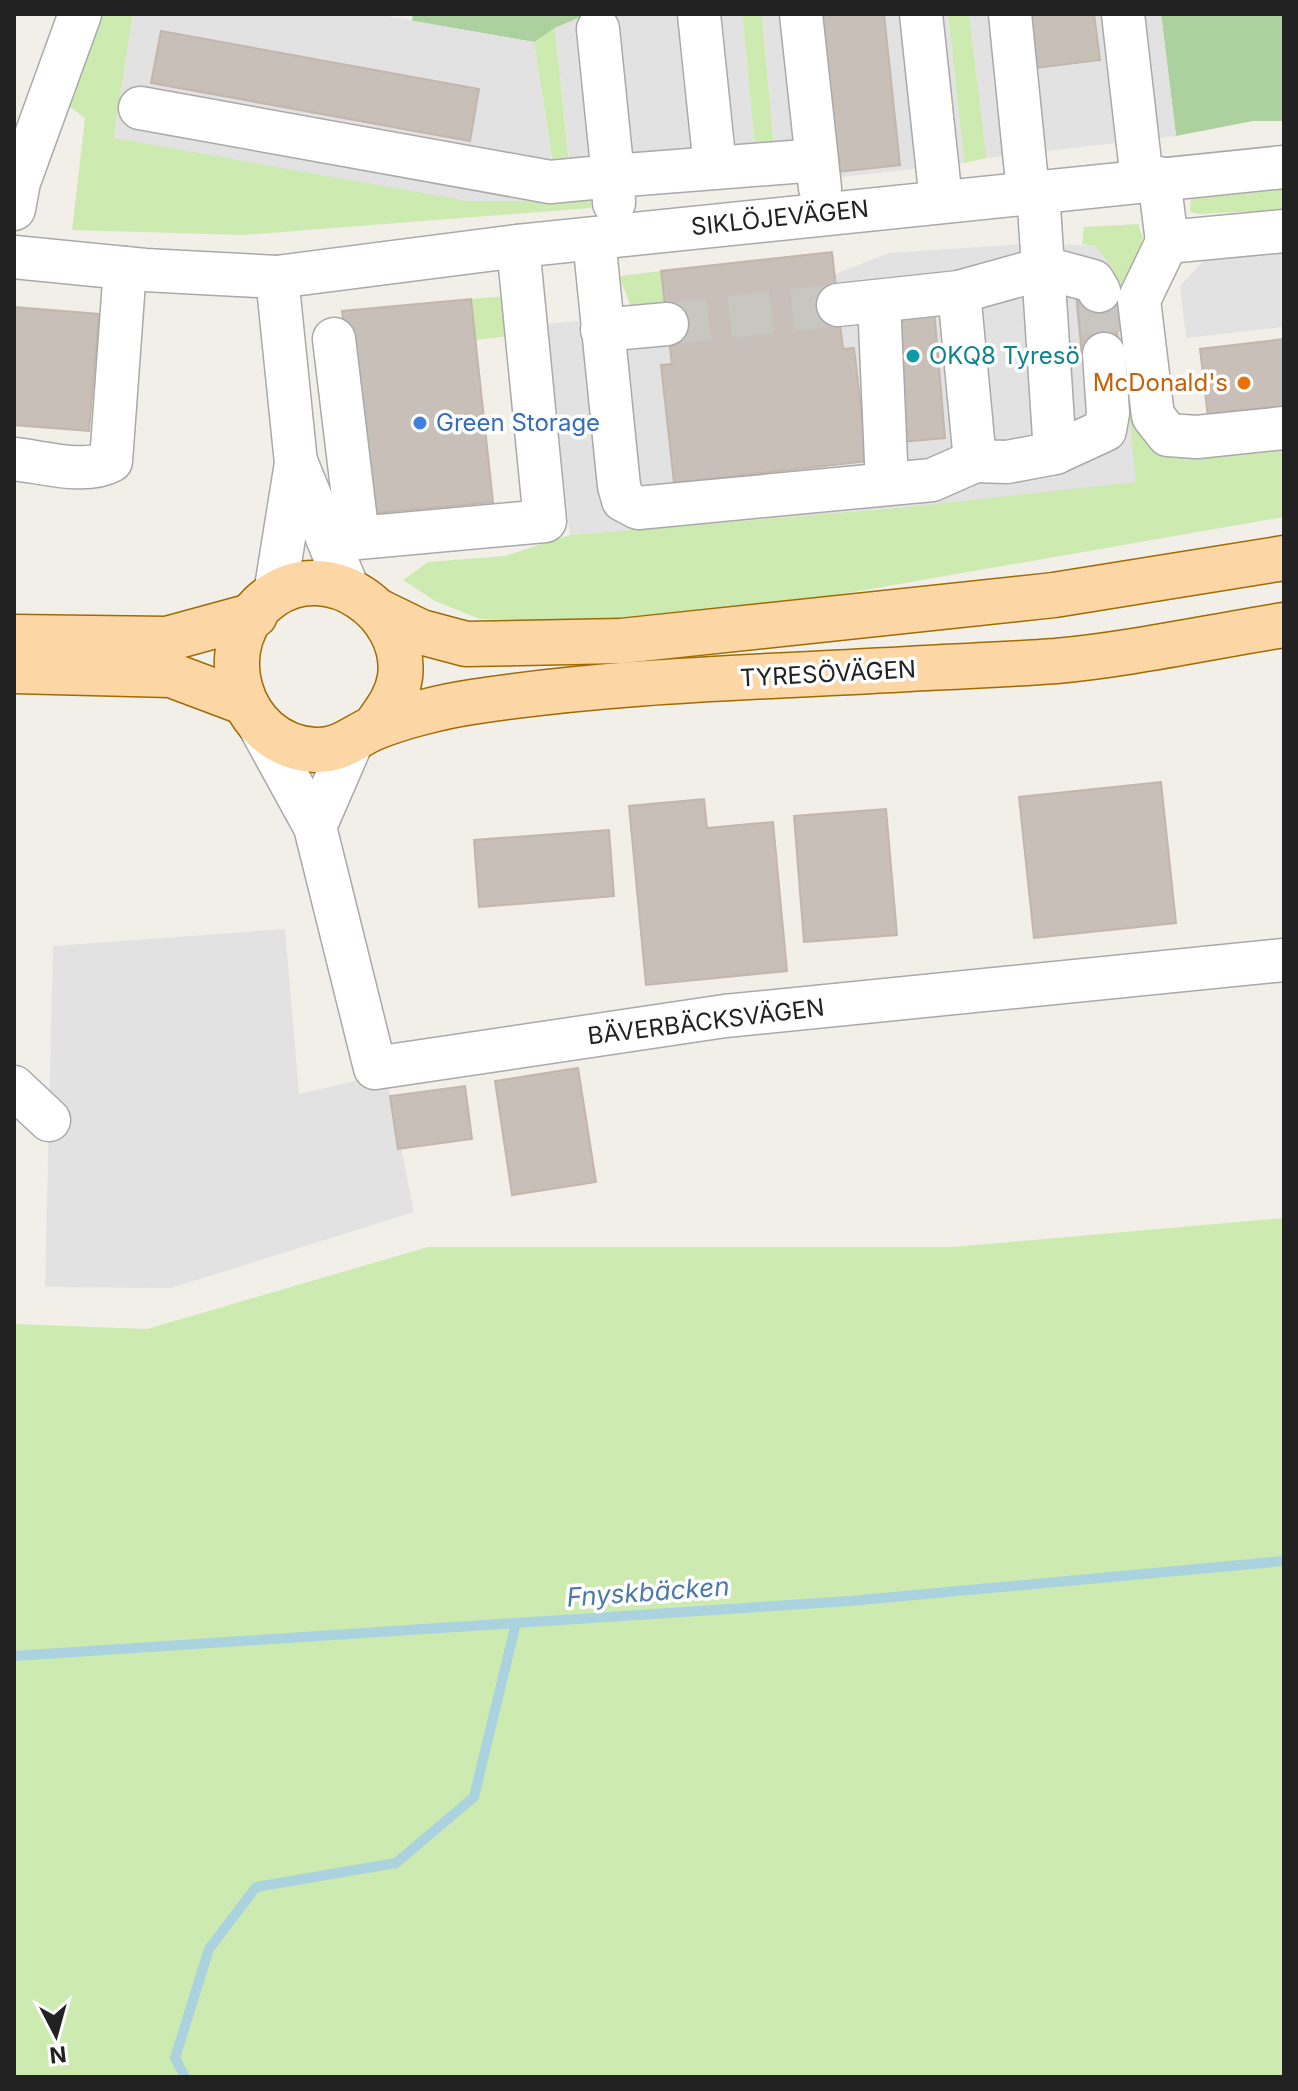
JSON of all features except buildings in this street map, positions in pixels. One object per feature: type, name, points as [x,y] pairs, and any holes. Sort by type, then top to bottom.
[{"type":"main road","name":"TYRESÖVÄGEN","points":[[14,637],[167,639],[265,604],[304,585],[364,601],[421,632],[466,644],[621,641],[1054,595],[1284,558]]},
{"type":"main road","points":[[362,736],[393,701],[400,676],[395,637],[364,601]]},
{"type":"main road","points":[[251,714],[235,675],[240,639],[265,604]]},
{"type":"main road","name":"TYRESÖVÄGEN","points":[[14,671],[171,675],[251,714],[285,743],[310,750],[469,702],[619,687],[1059,661],[1284,625]]},
{"type":"street","points":[[14,209],[19,182],[80,14]]},
{"type":"street","points":[[699,14],[715,167]]},
{"type":"street","points":[[801,14],[824,213]]},
{"type":"street","points":[[921,14],[941,201]]},
{"type":"street","points":[[1010,14],[1039,243],[1045,268],[1055,453]]},
{"type":"street","points":[[1123,14],[1150,179],[1167,242],[1139,300],[1153,416],[1168,435],[1197,437],[1284,428]]},
{"type":"street","points":[[598,29],[613,176],[605,237],[602,330],[623,500],[638,508],[932,480],[975,461],[1007,462],[1055,453],[1105,430],[1108,413],[1104,354]]},
{"type":"street","points":[[140,108],[550,182],[817,160]]},
{"type":"street","name":"SIKLÖJEVÄGEN","points":[[14,257],[125,268],[277,277],[518,246],[1284,167]]},
{"type":"street","points":[[1167,242],[1220,248],[1284,231]]},
{"type":"street","points":[[334,339],[358,538],[545,521],[518,246]]},
{"type":"street","points":[[14,459],[88,467],[100,467],[111,461],[125,268]]},
{"type":"street","points":[[838,305],[959,292],[1045,268],[1093,281],[1099,291]]},
{"type":"street","points":[[265,604],[296,463],[277,277]]},
{"type":"street","points":[[959,292],[975,461]]},
{"type":"street","points":[[879,301],[887,484]]},
{"type":"street","points":[[602,330],[667,324]]},
{"type":"street","points":[[296,463],[364,601]]},
{"type":"street","name":"BÄVERBÄCKSVÄGEN","points":[[251,714],[315,827],[375,1068],[725,1016],[1284,960]]},
{"type":"street","points":[[315,827],[362,736]]},
{"type":"street","points":[[14,1087],[49,1120]]},
{"type":"green space","points":[[99,14],[133,14],[114,137],[595,194],[591,208],[244,235],[72,230],[85,118],[63,102]]},
{"type":"green space","points":[[413,14],[588,14],[555,28],[534,42],[412,21]]},
{"type":"green space","points":[[742,14],[762,14],[774,149],[755,147]]},
{"type":"green space","points":[[948,14],[969,14],[987,158],[964,163]]},
{"type":"green space","points":[[1161,14],[1284,14],[1284,121],[1253,121],[1176,136]]},
{"type":"green space","points":[[555,28],[570,173],[554,171],[534,42]]},
{"type":"green space","points":[[1284,189],[1284,210],[1190,212],[1191,199]]},
{"type":"green space","points":[[1138,224],[1143,238],[1135,267],[1152,439],[1284,437],[1284,517],[762,608],[626,624],[480,619],[435,601],[403,580],[428,562],[505,556],[570,535],[907,507],[1096,246],[1082,244],[1084,227]]},
{"type":"green space","points":[[661,271],[666,313],[635,317],[619,276]]},
{"type":"green space","points":[[506,296],[510,336],[475,340],[471,299]]},
{"type":"green space","points":[[1284,1218],[1284,2077],[14,2077],[14,1324],[147,1329],[428,1247],[953,1247]]},
{"type":"shaded area","points":[[133,14],[375,14],[534,42],[558,201],[468,201],[114,138]]},
{"type":"shaded area","points":[[588,14],[742,14],[755,147],[774,148],[762,14],[948,14],[964,163],[799,182],[573,196],[555,28]]},
{"type":"shaded area","points":[[969,14],[1161,14],[1176,136],[987,158]]},
{"type":"shaded area","points":[[1039,243],[1096,246],[1114,269],[1136,482],[907,507],[570,535],[546,324],[666,313],[661,271],[832,252],[835,274],[889,253]]},
{"type":"shaded area","points":[[1284,250],[1284,327],[1186,338],[1180,286],[1204,260]]},
{"type":"shaded area","points":[[285,929],[299,1094],[386,1074],[414,1212],[171,1288],[45,1287],[53,946]]},
{"type":"waterway","name":"Fnyskbäcken","points":[[14,1656],[850,1601],[1284,1561]]},
{"type":"waterway","points":[[185,2077],[175,2058],[209,1949],[256,1887],[396,1863],[474,1797],[516,1623]]},
{"type":"tunnel","points":[[1099,291],[1104,354]]},
{"type":"tunnel","points":[[667,324],[838,305]]},
{"type":"place","name":"OKQ8 Tyresö","points":[[913,356]]},
{"type":"place","name":"McDonald's","points":[[1244,383]]},
{"type":"place","name":"Green Storage","points":[[420,423]]}]
